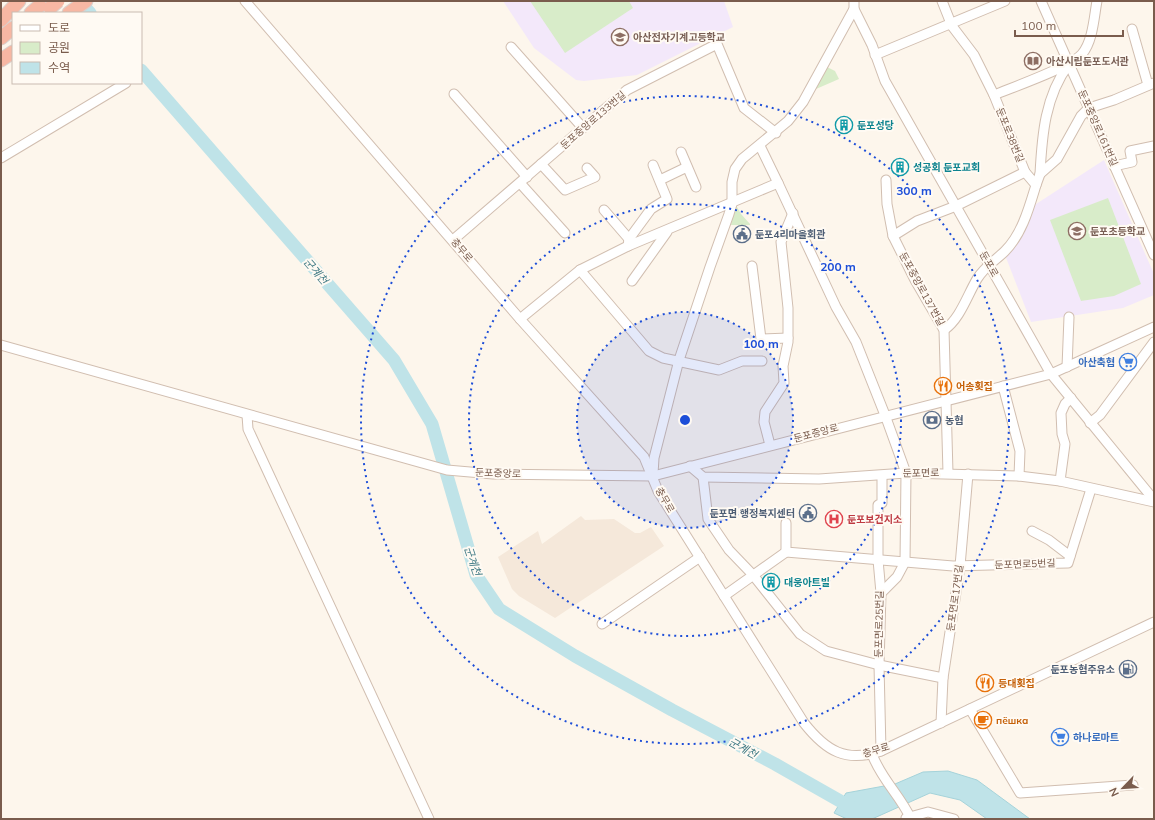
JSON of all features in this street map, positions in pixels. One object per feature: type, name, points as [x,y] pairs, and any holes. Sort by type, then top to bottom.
[{"type":"highway","points":[[1,20],[19,1]]},
{"type":"highway","points":[[70,12],[86,1]]},
{"type":"highway","points":[[33,12],[50,4]]},
{"type":"highway","points":[[1,38],[12,29]]},
{"type":"highway","points":[[1,49],[12,40]]},
{"type":"highway","points":[[1,60],[12,53]]},
{"type":"street","name":"충무로","points":[[245,1],[520,319],[644,457],[658,491],[804,723],[816,738],[827,746],[843,754],[858,756],[877,752],[1154,622]]},
{"type":"street","name":"둔포로38번길","points":[[942,1],[951,23],[974,55],[994,95],[1025,172],[1036,185]]},
{"type":"street","points":[[875,55],[1005,1]]},
{"type":"street","name":"둔포중앙로161번길","points":[[1041,1],[1070,63],[1114,166],[1151,242],[1154,255]]},
{"type":"street","points":[[994,95],[1070,63],[1082,54],[1087,47],[1097,1]]},
{"type":"street","points":[[50,4],[66,12]]},
{"type":"street","name":"둔포로","points":[[854,5],[885,81],[1051,374],[1154,501]]},
{"type":"street","name":"둔포로","points":[[652,476],[654,458],[679,360],[732,204],[732,182],[735,169],[742,159],[776,133],[804,102],[854,5]]},
{"type":"street","points":[[1040,174],[1057,159],[1081,116],[1089,108],[1114,100],[1151,84],[1132,29]]},
{"type":"street","name":"둔포중앙로133번길","points":[[453,240],[627,90],[717,44],[744,108],[776,133]]},
{"type":"street","points":[[511,47],[583,128]]},
{"type":"street","points":[[944,330],[952,325],[977,278],[988,263],[1005,251],[1029,210],[1040,174],[1042,134],[1051,95],[1060,76],[1070,63]]},
{"type":"street","points":[[1,158],[124,84]]},
{"type":"street","points":[[454,94],[565,233]]},
{"type":"street","points":[[760,146],[793,213],[836,307],[856,342],[906,473],[905,562],[897,577],[882,593]]},
{"type":"street","points":[[1114,166],[1132,162],[1130,151],[1154,146]]},
{"type":"street","points":[[680,152],[696,187]]},
{"type":"street","points":[[541,164],[565,190],[595,177],[586,168]]},
{"type":"street","points":[[629,243],[651,209],[667,199],[653,165]]},
{"type":"street","points":[[660,180],[687,167]]},
{"type":"street","points":[[893,236],[923,218],[956,206],[1025,172]]},
{"type":"street","name":"둔포중앙로137번길","points":[[886,180],[887,204],[893,236],[915,280],[944,330],[948,400],[946,410],[948,473]]},
{"type":"street","points":[[520,319],[580,270],[629,243],[668,230],[732,204],[778,183]]},
{"type":"street","points":[[604,210],[629,243]]},
{"type":"street","points":[[770,445],[764,422],[765,412],[784,383],[782,366],[788,338],[788,308],[781,250],[783,236],[793,213]]},
{"type":"street","points":[[632,281],[668,230]]},
{"type":"street","points":[[752,266],[762,339],[788,338]]},
{"type":"street","points":[[580,270],[649,351],[663,358],[679,360],[719,370],[742,361],[762,361]]},
{"type":"street","points":[[1067,367],[1069,317]]},
{"type":"street","name":"둔포중앙로","points":[[1,345],[428,465],[466,472],[652,476],[885,415],[1051,374],[1154,327]]},
{"type":"street","points":[[1090,423],[1100,415],[1154,342]]},
{"type":"street","points":[[1003,386],[1020,451],[1019,476]]},
{"type":"street","points":[[1060,481],[1065,444],[1062,434],[1061,413],[1065,404],[1070,398]]},
{"type":"street","points":[[247,415],[248,429],[429,819]]},
{"type":"street","points":[[690,466],[702,477],[708,519],[729,550],[753,575],[800,634],[826,651],[879,665],[943,678]]},
{"type":"street","name":"둔포면로","points":[[702,477],[819,479],[882,476],[906,473],[1019,476],[1060,481],[1091,489],[1154,501]]},
{"type":"street","name":"둔포면로17번길","points":[[941,723],[943,678],[960,566],[968,474]]},
{"type":"street","name":"둔포면로25번길","points":[[877,752],[882,593],[878,560],[878,505],[882,503],[882,476]]},
{"type":"street","points":[[1032,531],[1049,540],[1070,556],[1091,489]]},
{"type":"street","points":[[724,596],[786,552],[786,523]]},
{"type":"street","name":"둔포면로5번길","points":[[786,552],[960,566],[1068,563],[1070,556]]},
{"type":"street","points":[[602,624],[700,557]]},
{"type":"street","points":[[970,709],[1020,793],[1133,785]]},
{"type":"street","points":[[877,752],[881,776],[908,816],[928,812],[954,819]]},
{"type":"shaded area","name":"아산전자기계고등학교","points":[[503,1],[724,1],[733,27],[637,75],[584,81],[576,80],[534,48]]},
{"type":"shaded area","name":"둔포초등학교","points":[[1104,160],[1154,274],[1154,295],[1123,308],[1031,322],[1005,255],[1033,206]]},
{"type":"shaded area","points":[[581,516],[585,520],[614,519],[635,533],[640,533],[651,527],[664,546],[555,618],[519,596],[512,589],[498,557],[538,531],[542,544]]},
{"type":"green space","points":[[530,1],[629,1],[633,8],[565,53]]},
{"type":"green space","points":[[827,67],[835,71],[839,79],[816,89]]},
{"type":"green space","points":[[1108,198],[1141,284],[1114,296],[1081,301],[1050,220]]},
{"type":"green space","points":[[737,207],[750,225],[731,225],[734,208]]},
{"type":"water","points":[[948,771],[977,780],[1030,819],[987,819],[960,800],[930,793],[872,819],[847,819],[834,813],[846,793],[895,784],[923,772]]},
{"type":"waterway","name":"군계천","points":[[79,1],[89,12]]},
{"type":"waterway","name":"군계천","points":[[142,71],[394,360],[432,424],[476,575],[499,609],[575,656],[672,710],[775,764],[856,810]]},
{"type":"place","name":"아산전자기계고등학교","points":[[620,37]]},
{"type":"place","name":"아산시립둔포도서관","points":[[1033,61]]},
{"type":"place","name":"둔포성당","points":[[844,125]]},
{"type":"place","name":"성공회 둔포교회","points":[[900,167]]},
{"type":"place","name":"둔포초등학교","points":[[1077,231]]},
{"type":"place","name":"둔포4리마을회관","points":[[742,234]]},
{"type":"place","name":"아산축협","points":[[1128,362]]},
{"type":"place","name":"어송횟집","points":[[943,386]]},
{"type":"place","name":"농협","points":[[932,420]]},
{"type":"place","name":"둔포면 행정복지센터","points":[[808,513]]},
{"type":"place","name":"둔포보건지소","points":[[834,519]]},
{"type":"place","name":"대웅아트빌","points":[[771,582]]},
{"type":"place","name":"둔포농협주유소","points":[[1128,669]]},
{"type":"place","name":"등대횟집","points":[[985,683]]},
{"type":"place","name":"пёшка","points":[[983,720]]},
{"type":"place","name":"하나로마트","points":[[1060,737]]}]
